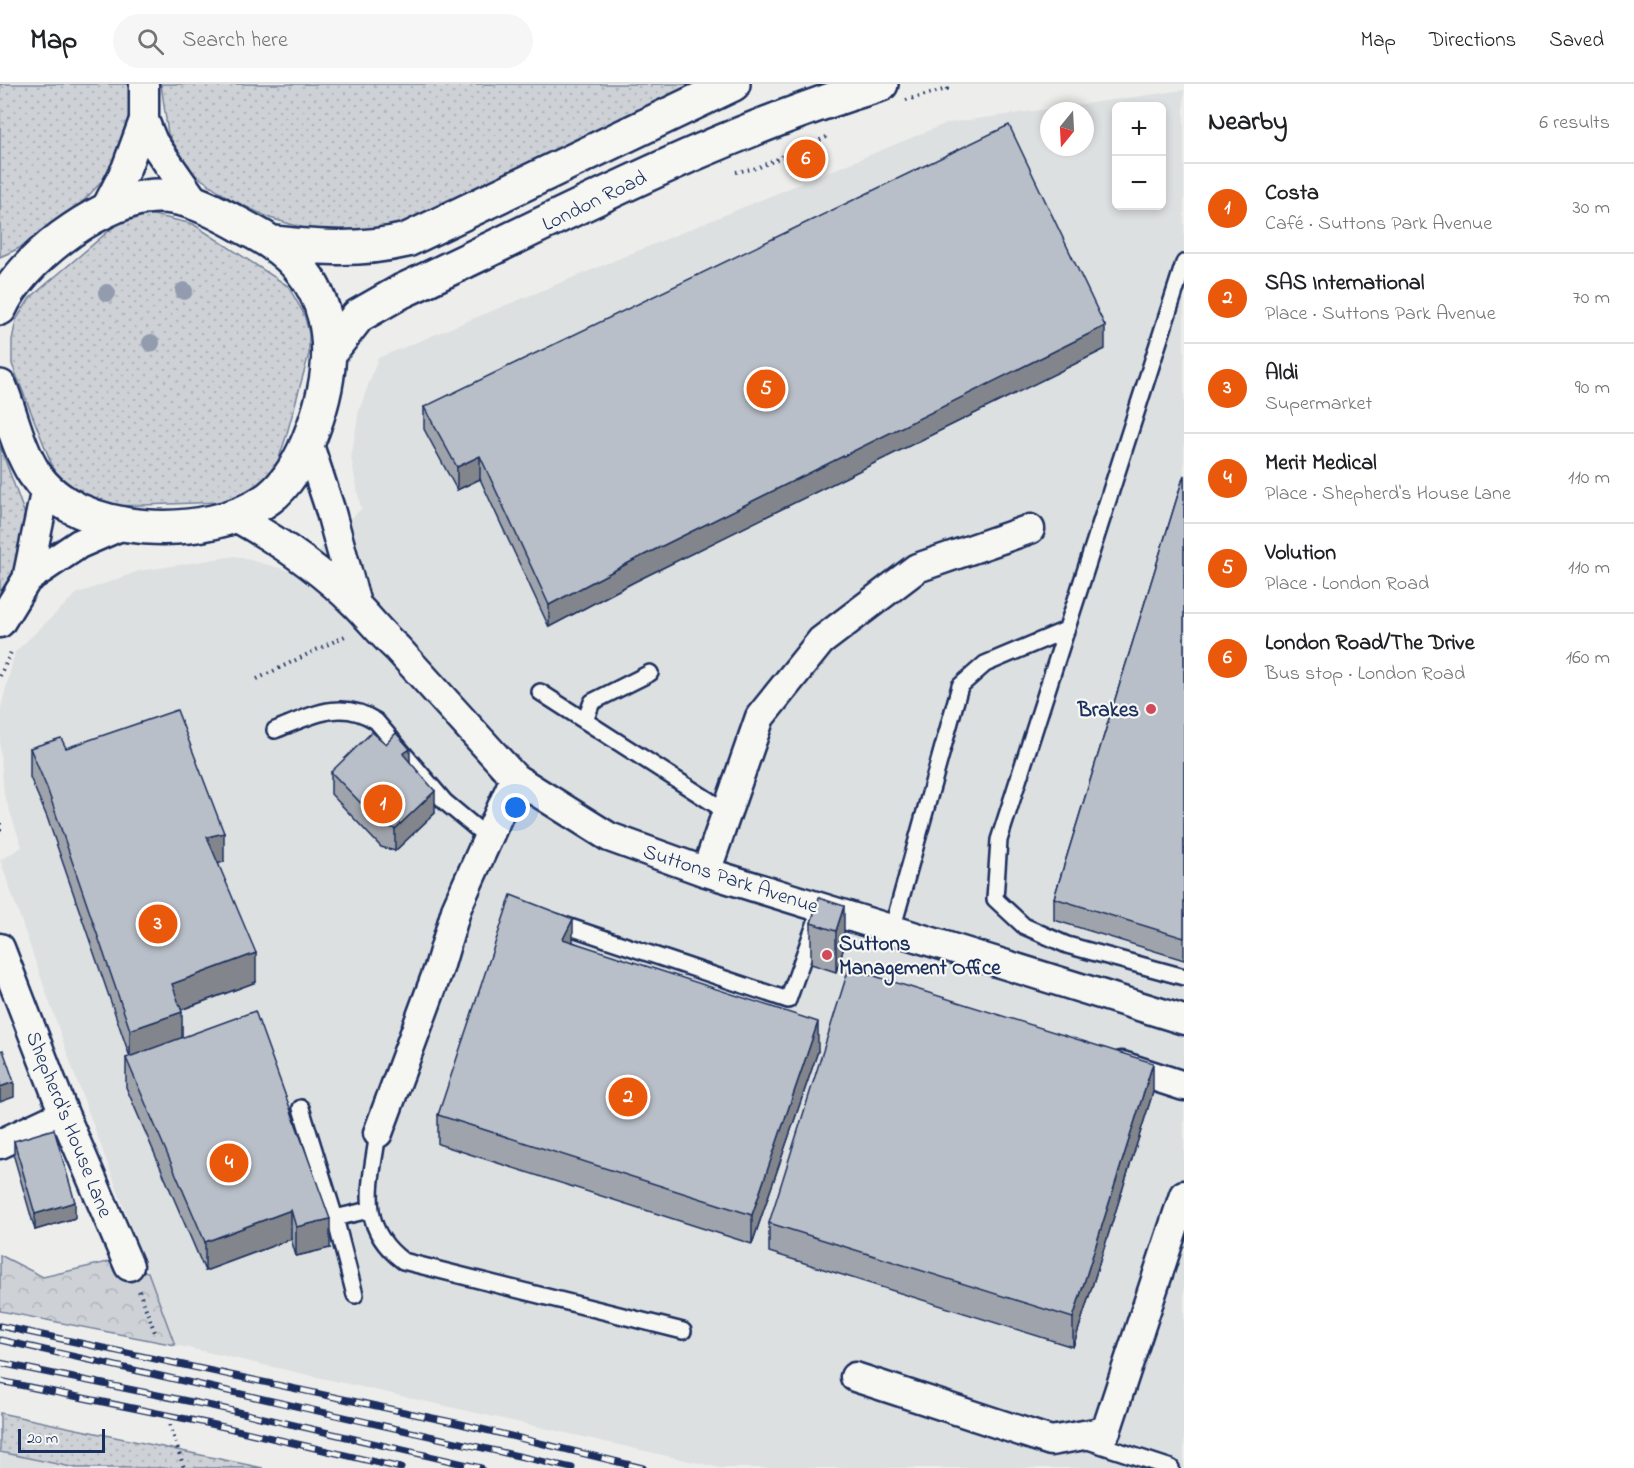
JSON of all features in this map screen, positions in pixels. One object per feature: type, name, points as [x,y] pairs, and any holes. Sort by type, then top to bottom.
[{"type":"main road","points":[[274,243],[329,249],[361,248],[407,240],[733,84]]},
{"type":"main road","name":"London Road","points":[[330,352],[358,316],[402,291],[719,141],[832,99],[881,84]]},
{"type":"main road","points":[[0,308],[10,276],[105,210],[125,202],[157,195],[195,202],[274,243],[305,275],[316,292],[329,328],[330,352],[324,394],[308,442],[297,465],[271,497],[234,516],[185,525],[123,525],[100,520],[75,510],[46,488],[33,472],[0,387]]},
{"type":"street","points":[[105,210],[126,169],[144,120],[144,84]]},
{"type":"street","points":[[144,120],[163,159],[195,202]]},
{"type":"street","name":"Suttons Park Avenue","points":[[308,442],[330,509],[356,604]]},
{"type":"street","points":[[8,633],[27,579],[46,488]]},
{"type":"street","name":"Suttons Park Avenue","points":[[234,516],[280,542],[356,604],[377,632],[397,648],[516,778],[609,837],[706,872],[1184,1020]]},
{"type":"street","points":[[27,579],[79,544],[123,525]]},
{"type":"street","points":[[706,872],[760,717],[821,641],[917,568],[1030,529]]},
{"type":"street","points":[[378,1132],[440,968],[458,907],[487,837],[516,778]]},
{"type":"street","name":"Shepherd's House Lane","points":[[0,948],[64,1114],[129,1266]]},
{"type":"street","points":[[1117,1065],[1184,1086]]},
{"type":"street","points":[[0,1144],[64,1114]]},
{"type":"street","points":[[855,1377],[1051,1441],[1107,1431],[1184,1195]]},
{"type":"lane","points":[[1184,263],[999,840],[995,899],[1023,926],[1067,945],[1184,977]]},
{"type":"lane","points":[[892,930],[960,686],[986,664],[1066,630]]},
{"type":"lane","points":[[585,721],[592,702],[650,673]]},
{"type":"lane","points":[[540,692],[727,812]]},
{"type":"lane","points":[[275,730],[321,712],[346,708],[362,712],[376,721],[445,802],[487,837]]},
{"type":"lane","points":[[543,917],[789,1000],[821,908]]},
{"type":"lane","points":[[302,1108],[355,1295]]},
{"type":"lane","points":[[378,1132],[369,1210],[376,1230],[387,1250],[403,1261],[683,1331]]},
{"type":"lane","points":[[335,1218],[369,1210]]},
{"type":"lane","points":[[1075,1437],[1171,1468]]},
{"type":"path","points":[[257,679],[353,632],[377,632]]},
{"type":"path","points":[[0,676],[8,633]]},
{"type":"path","points":[[0,823],[0,835]]},
{"type":"path","points":[[129,1266],[156,1335]]},
{"type":"path","points":[[170,1425],[184,1468]]},
{"type":"shaded area","points":[[1184,90],[1184,1468],[720,1468],[175,1345],[79,1087],[0,860],[22,847],[4,795],[0,711],[15,652],[76,594],[139,571],[235,556],[299,573],[300,578],[325,543],[361,509],[351,458],[359,410],[378,358],[947,123],[1040,110],[1040,156],[1094,156],[1094,103]]},
{"type":"shaded area","points":[[0,1452],[76,1468],[0,1468]]},
{"type":"green space","points":[[0,84],[130,84],[129,116],[125,140],[113,165],[101,181],[87,198],[53,226],[35,239],[0,257]]},
{"type":"green space","points":[[161,84],[699,84],[493,180],[405,224],[358,233],[320,233],[270,218],[232,200],[191,172],[168,134]]},
{"type":"green space","points":[[149,214],[193,224],[288,286],[304,314],[309,333],[309,354],[278,461],[260,485],[243,496],[221,502],[117,506],[92,502],[72,489],[54,470],[12,364],[12,340],[16,320],[30,298],[117,224]]},
{"type":"green space","points":[[0,446],[27,520],[22,558],[0,594]]},
{"type":"green space","points":[[0,1255],[43,1277],[112,1261],[148,1272],[175,1345],[0,1311]]},
{"type":"green space","points":[[0,1413],[263,1468],[76,1468],[0,1452]]},
{"type":"building","points":[[1009,125],[1105,326],[634,560],[549,605],[480,456],[457,467],[424,407]]},
{"type":"building","name":"Brakes","points":[[1184,475],[1184,938],[1054,898]]},
{"type":"building","points":[[177,710],[224,833],[207,837],[256,953],[172,984],[182,1012],[130,1030],[47,788],[30,748],[61,738],[66,748]]},
{"type":"building","points":[[372,732],[386,744],[396,733],[410,749],[403,754],[435,791],[395,829],[381,824],[331,772]]},
{"type":"building","points":[[511,895],[573,919],[563,939],[818,1022],[752,1215],[438,1115]]},
{"type":"building","points":[[819,898],[844,906],[836,931],[811,923]]},
{"type":"building","points":[[849,968],[1153,1063],[1073,1318],[769,1223]]},
{"type":"building","points":[[255,1011],[330,1219],[296,1227],[291,1210],[205,1242],[126,1058]]},
{"type":"building","points":[[3,1050],[14,1082],[0,1087],[0,1051]]},
{"type":"building","points":[[54,1129],[75,1202],[35,1214],[14,1141]]},
{"type":"railway","points":[[0,1326],[461,1424],[643,1468]]},
{"type":"railway","points":[[0,1340],[572,1468]]},
{"type":"railway","points":[[0,1363],[212,1406],[481,1468]]},
{"type":"railway","points":[[0,1381],[211,1424],[401,1468]]},
{"type":"place","name":"London Road/The Drive","points":[[806,159]]},
{"type":"place","name":"Volution","points":[[766,389]]},
{"type":"place","name":"Brakes","points":[[1151,709]]},
{"type":"place","name":"Costa","points":[[383,804]]},
{"type":"place","name":"Aldi","points":[[158,924]]},
{"type":"place","name":"Suttons Management Office","points":[[827,955]]},
{"type":"place","name":"SAS International","points":[[628,1097]]},
{"type":"place","name":"Merit Medical","points":[[229,1163]]}]
